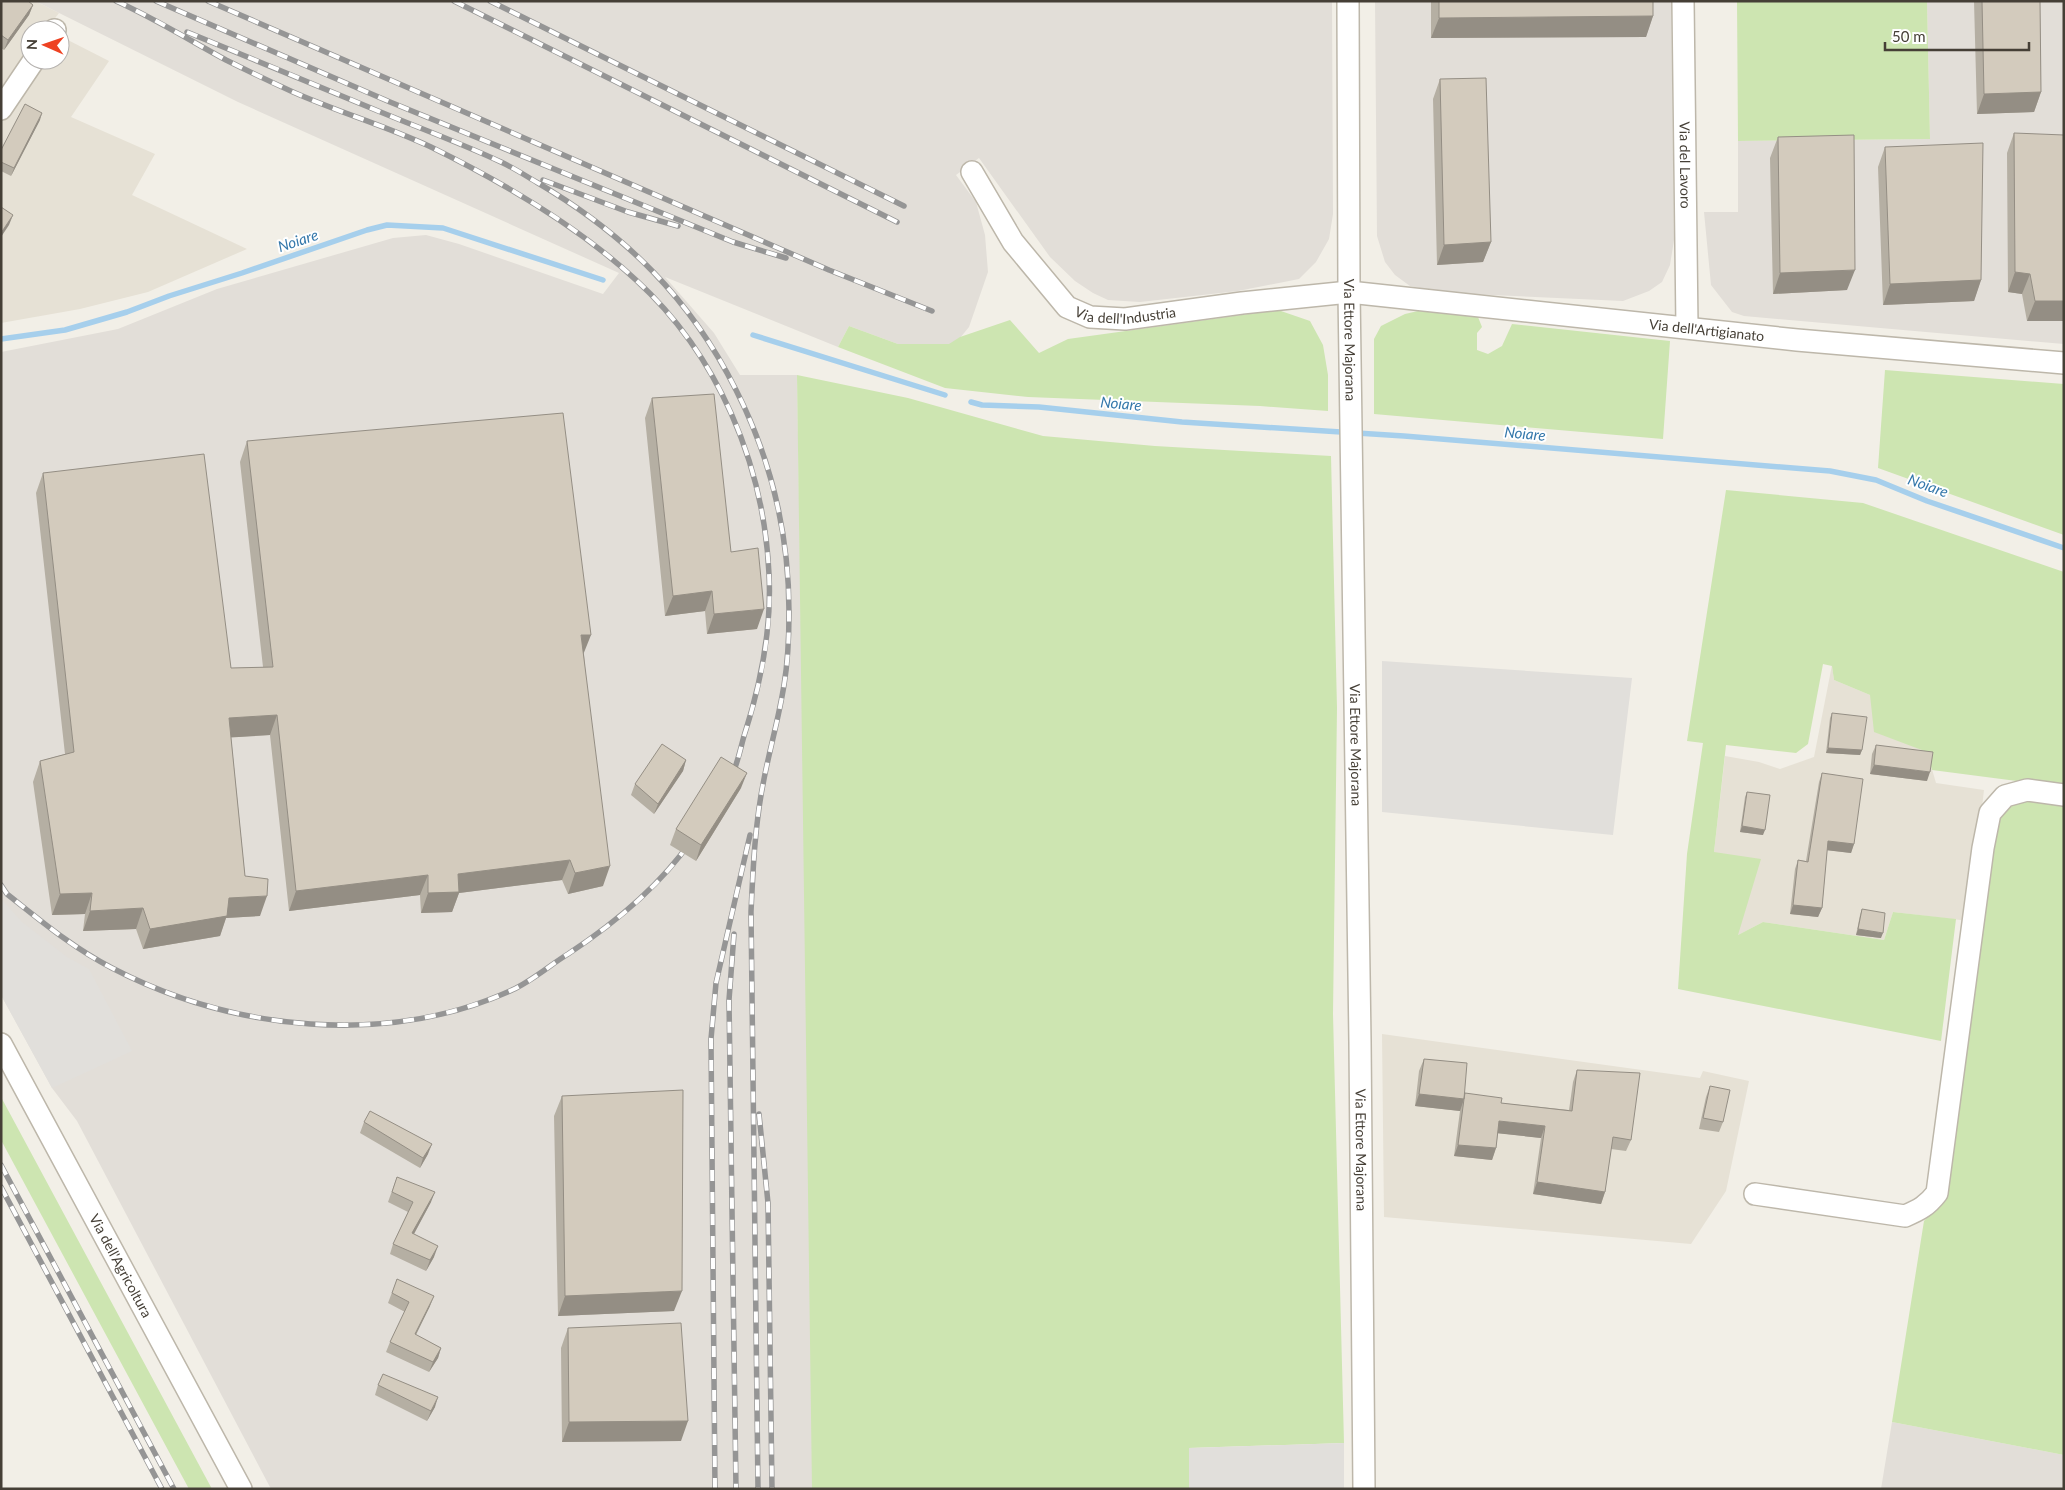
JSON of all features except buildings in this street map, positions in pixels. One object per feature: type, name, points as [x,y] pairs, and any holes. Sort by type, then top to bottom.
[{"type":"street","name":"Via Ettore Majorana","points":[[1348,1],[1349,292],[1364,1489]]},
{"type":"street","name":"Via del Lavoro","points":[[1683,1],[1687,327]]},
{"type":"street","points":[[1,109],[27,70]]},
{"type":"street","name":"Via dell'Industria","points":[[972,172],[1013,242],[1067,307],[1090,317],[1125,320],[1242,303],[1349,292]]},
{"type":"street","name":"Via dell'Artigianato","points":[[1349,292],[1797,340],[2064,363]]},
{"type":"street","points":[[1755,1194],[1905,1216],[1923,1209],[1930,1203],[1937,1193],[1983,848],[1990,813],[2005,796],[2027,790],[2064,796]]},
{"type":"street","name":"Via dell'Agricoltura","points":[[1,1044],[241,1489]]},
{"type":"shaded area","points":[[1,1],[35,1],[59,13],[54,20],[20,20],[20,64],[1,89]]},
{"type":"shaded area","points":[[35,1],[1332,1],[1333,214],[1329,239],[1316,262],[1299,279],[1238,291],[1140,302],[1108,300],[1075,281],[1050,257],[979,158],[956,175],[976,202],[985,235],[988,272],[969,327],[955,344],[898,344],[849,326],[838,347],[665,277],[714,333],[740,375],[797,375],[815,1489],[271,1489],[77,1121],[52,1088],[1,995],[1,352],[118,329],[217,289],[393,238],[426,235],[459,244],[603,294],[619,273],[238,102]]},
{"type":"shaded area","points":[[1375,1],[1671,1],[1674,240],[1670,265],[1662,282],[1649,291],[1623,301],[1446,293],[1410,286],[1395,275],[1385,262],[1377,236]]},
{"type":"shaded area","points":[[1927,1],[2064,1],[2064,344],[1744,316],[1732,312],[1711,285],[1704,212],[1738,212],[1738,141],[1930,139]]},
{"type":"shaded area","points":[[70,41],[109,61],[71,117],[155,154],[132,195],[247,249],[148,292],[80,309],[1,323],[1,123],[37,70],[70,70]]},
{"type":"shaded area","points":[[1382,661],[1632,678],[1613,835],[1382,812]]},
{"type":"shaded area","points":[[1832,665],[1834,680],[1870,695],[1903,742],[1927,752],[1936,783],[1984,790],[1969,921],[1893,912],[1884,940],[1763,922],[1738,935],[1714,852],[1725,756],[1759,762],[1780,769],[1814,757]]},
{"type":"shaded area","points":[[1,899],[22,922],[67,957],[89,969],[132,1051],[52,1088],[1,995]]},
{"type":"shaded area","points":[[1382,1034],[1700,1078],[1703,1071],[1749,1081],[1726,1191],[1691,1244],[1384,1217]]},
{"type":"shaded area","points":[[1892,1422],[2064,1455],[2064,1489],[1881,1489]]},
{"type":"shaded area","points":[[1344,1443],[1344,1489],[1189,1489],[1189,1448]]},
{"type":"green space","points":[[1737,1],[1927,1],[1930,139],[1738,141]]},
{"type":"green space","points":[[1278,310],[1310,321],[1323,345],[1328,375],[1328,411],[1260,406],[1028,397],[945,388],[838,347],[849,326],[898,344],[949,344],[960,337],[1010,320],[1039,353],[1068,339]]},
{"type":"green space","points":[[1418,311],[1478,317],[1482,327],[1477,333],[1477,350],[1488,354],[1502,346],[1512,324],[1670,341],[1663,439],[1374,414],[1374,339],[1381,326],[1405,314]]},
{"type":"green space","points":[[1885,370],[2064,384],[2064,535],[1878,468]]},
{"type":"green space","points":[[797,375],[908,398],[1043,436],[1155,446],[1331,456],[1337,708],[1333,1014],[1344,1443],[1189,1448],[1189,1489],[812,1489]]},
{"type":"green space","points":[[1726,490],[1863,503],[2064,572],[2064,787],[1932,770],[1927,752],[1874,732],[1870,695],[1834,680],[1832,666],[1823,664],[1808,744],[1796,753],[1726,745],[1714,852],[1761,859],[1738,935],[1763,922],[1884,940],[1893,912],[1956,919],[1941,1041],[1678,989],[1687,854],[1703,743],[1687,741]]},
{"type":"green space","points":[[2024,799],[2064,804],[2064,1455],[1892,1422],[1924,1221],[1940,1203],[1995,819],[2001,808]]},
{"type":"green space","points":[[1,1097],[212,1489],[189,1489],[1,1140]]},
{"type":"waterway","name":"Noiare","points":[[1,339],[65,330],[127,312],[169,296],[387,225],[443,228],[603,280]]},
{"type":"waterway","name":"Noiare","points":[[753,335],[945,395]]},
{"type":"waterway","name":"Noiare","points":[[971,402],[982,405],[1039,407],[1182,422],[1404,436],[1830,471],[1876,480],[1927,501],[2064,548]]},
{"type":"railway","points":[[116,1],[226,60],[293,92],[431,147],[512,190],[564,223],[613,260],[636,280],[665,310],[691,342],[713,377],[731,414],[746,452],[758,492],[769,574],[769,615],[764,656],[750,716],[730,779]]},
{"type":"railway","points":[[156,1],[390,102],[733,242],[786,258]]},
{"type":"railway","points":[[208,1],[829,270],[932,311]]},
{"type":"railway","points":[[454,1],[897,222]]},
{"type":"railway","points":[[490,1],[904,206]]},
{"type":"railway","points":[[187,32],[501,162],[570,203],[600,224],[653,272],[698,326],[736,390],[759,443],[776,498],[781,526],[786,555],[789,612],[784,685],[758,812],[751,912],[758,1489]]},
{"type":"railway","points":[[543,180],[628,212],[678,226]]},
{"type":"railway","points":[[715,1489],[711,1039],[716,983],[750,835]]},
{"type":"railway","points":[[1,885],[7,894],[84,952],[112,968],[159,989],[208,1006],[259,1018],[311,1024],[362,1025],[414,1019],[464,1008],[512,990],[534,978],[619,917],[665,874],[691,841]]},
{"type":"railway","points":[[734,934],[729,1000],[736,1489]]},
{"type":"railway","points":[[759,1114],[768,1203],[772,1489]]},
{"type":"railway","points":[[1,1165],[174,1489]]},
{"type":"railway","points":[[1,1187],[162,1489]]}]
